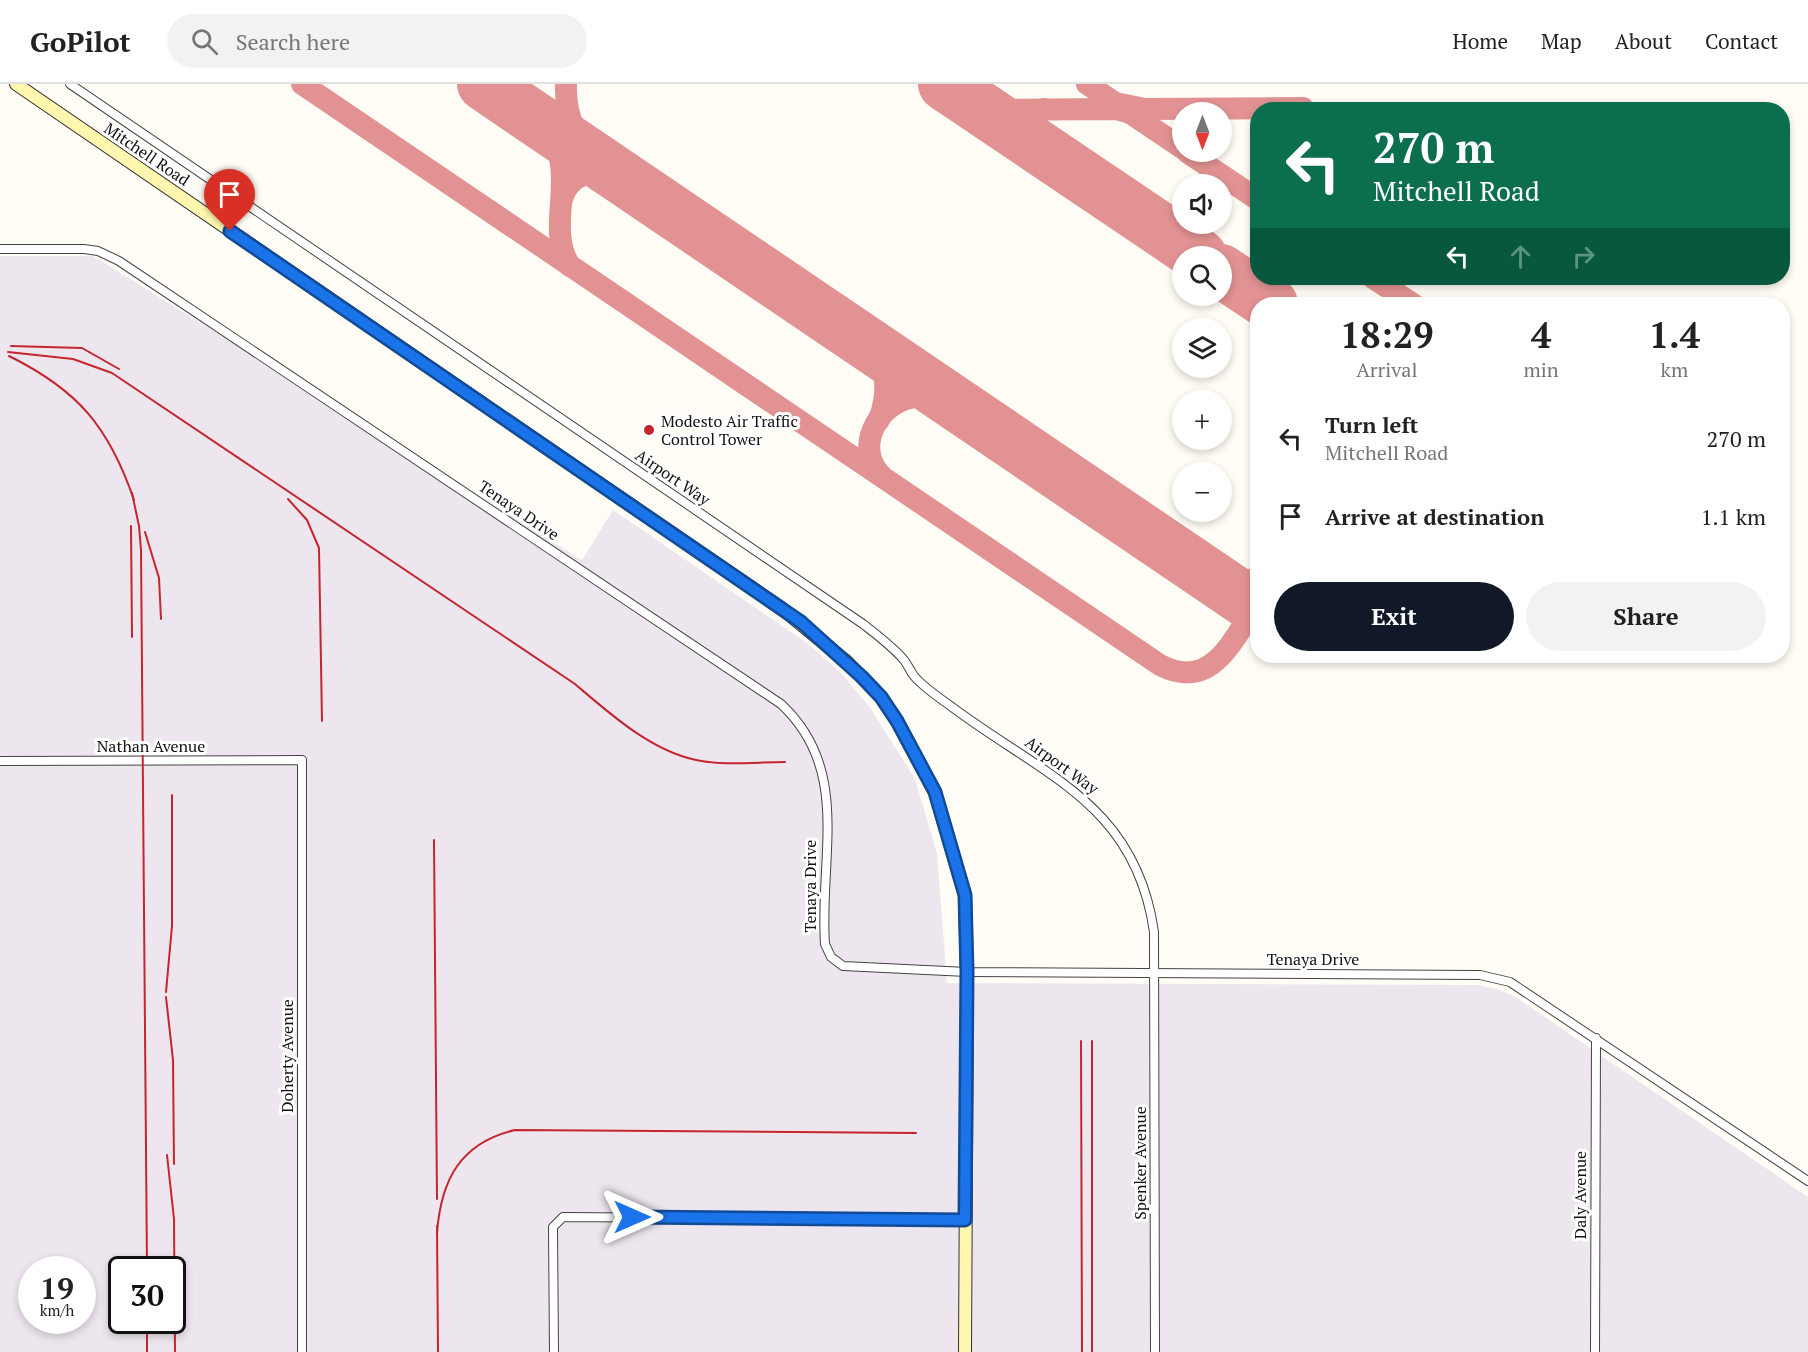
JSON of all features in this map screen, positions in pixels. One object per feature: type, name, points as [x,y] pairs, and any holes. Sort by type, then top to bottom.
[{"type":"main road","name":"Mitchell Road","points":[[16,84],[780,607],[847,662],[881,697],[935,792],[965,895],[967,972],[965,1352]]},
{"type":"street","name":"Airport Way","points":[[70,84],[863,624],[905,662],[914,676],[950,706],[1079,795],[1113,828],[1140,873],[1152,912],[1155,974]]},
{"type":"street","name":"Tenaya Drive","points":[[0,249],[84,249],[98,251],[119,261],[781,704],[808,735],[824,775],[825,938],[831,957],[850,968],[967,972],[1480,975],[1509,982],[1808,1181]]},
{"type":"street","name":"Nathan Avenue","points":[[0,761],[302,760]]},
{"type":"street","name":"Doherty Avenue","points":[[302,760],[302,1352]]},
{"type":"street","name":"Spenker Avenue","points":[[1155,974],[1155,1352]]},
{"type":"street","name":"Daly Avenue","points":[[1595,1352],[1596,1038]]},
{"type":"street","points":[[554,1352],[553,1227],[563,1217],[965,1220]]},
{"type":"shaded area","points":[[0,256],[93,256],[582,560],[613,510],[807,643],[841,673],[871,709],[915,779],[937,853],[947,983],[1478,985],[1514,996],[1808,1197],[1808,1352],[0,1352]]},
{"type":"taxiway","points":[[302,84],[1160,665],[1178,671],[1193,672],[1206,668],[1228,648],[1250,615]]},
{"type":"taxiway","points":[[566,84],[567,106],[573,126],[583,144],[598,161]]},
{"type":"taxiway","points":[[1087,84],[1172,141]]},
{"type":"taxiway","points":[[971,102],[999,110],[1116,109],[1128,112]]},
{"type":"taxiway","points":[[1115,103],[1145,109],[1250,108]]},
{"type":"taxiway","points":[[1036,146],[1029,135],[1027,124],[1032,115],[1044,109]]},
{"type":"taxiway","points":[[534,118],[550,135],[559,154],[562,173],[560,230],[562,249],[570,266]]},
{"type":"taxiway","points":[[1202,162],[1250,194]]},
{"type":"taxiway","points":[[562,199],[570,184],[584,174],[602,172],[619,176]]},
{"type":"taxiway","points":[[1384,285],[1402,297]]},
{"type":"taxiway","points":[[866,343],[879,360],[885,379],[884,399],[879,420]]},
{"type":"taxiway","points":[[880,474],[873,464],[870,452],[870,440],[879,418],[898,402],[910,398],[931,396],[952,401]]},
{"type":"taxiway","points":[[1226,587],[1250,580]]},
{"type":"runway","points":[[484,84],[1250,603]]},
{"type":"runway","points":[[945,84],[1185,246]]},
{"type":"runway","points":[[1232,278],[1260,297]]},
{"type":"railway","points":[[11,346],[82,348],[119,369]]},
{"type":"railway","points":[[8,352],[73,359],[112,373],[575,684],[631,730],[647,740],[679,755],[707,762],[785,762]]},
{"type":"railway","points":[[9,356],[54,383],[88,413],[114,451],[134,500]]},
{"type":"railway","points":[[132,493],[141,550],[147,1256]]},
{"type":"railway","points":[[288,499],[307,520],[319,548],[322,721]]},
{"type":"railway","points":[[131,526],[132,637]]},
{"type":"railway","points":[[145,532],[159,578],[161,619]]},
{"type":"railway","points":[[166,992],[172,926],[172,795]]},
{"type":"railway","points":[[434,840],[437,1199]]},
{"type":"railway","points":[[166,997],[173,1060],[174,1164]]},
{"type":"railway","points":[[1081,1041],[1082,1352]]},
{"type":"railway","points":[[1092,1041],[1092,1352]]},
{"type":"railway","points":[[437,1233],[443,1196],[457,1166],[480,1144],[515,1130],[916,1133]]},
{"type":"railway","points":[[167,1155],[174,1219],[175,1352]]},
{"type":"railway","points":[[437,1226],[438,1352]]},
{"type":"railway","points":[[147,1334],[147,1352]]},
{"type":"place","name":"Modesto Air Traffic Control Tower","points":[[649,430]]},
{"type":"route","points":[[230,231],[801,622],[847,662],[881,697],[911,745],[935,792],[965,895],[967,972],[965,1220],[632,1217]]}]
